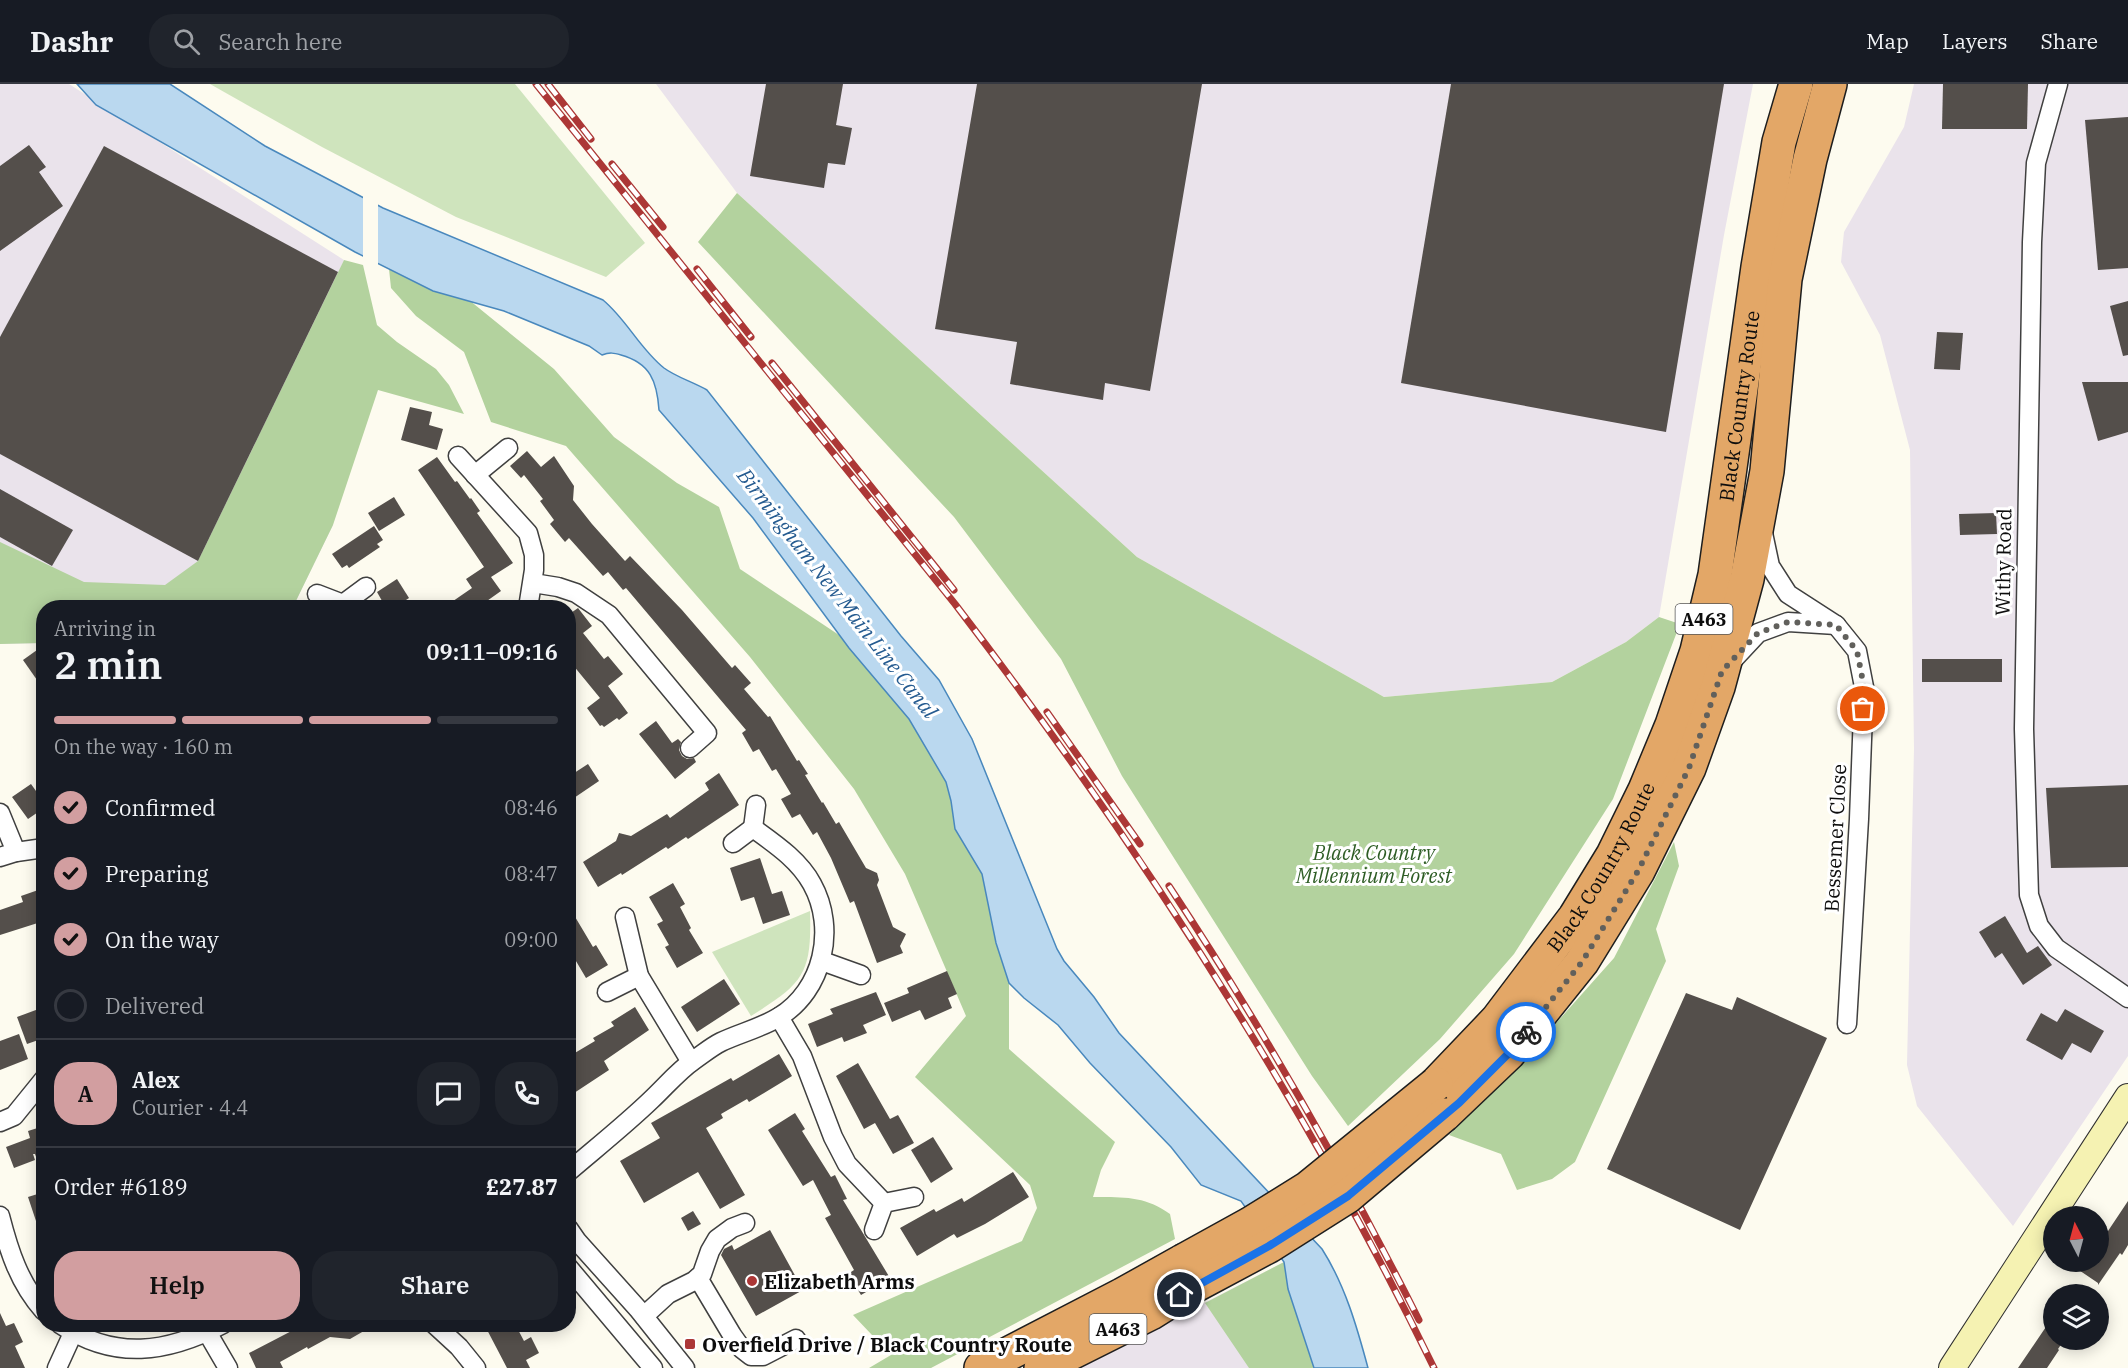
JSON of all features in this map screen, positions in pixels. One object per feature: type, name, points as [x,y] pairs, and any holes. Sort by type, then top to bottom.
[{"type":"highway","name":"Black Country Route","points":[[1041,1368],[1151,1313],[1188,1273],[1250,1224],[1308,1188],[1436,1084],[1497,1020],[1575,917],[1613,855],[1645,790],[1672,725],[1696,651],[1715,575],[1758,267],[1779,142],[1796,84]]},
{"type":"highway","name":"Black Country Route","points":[[981,1368],[1122,1295],[1269,1246],[1348,1196],[1444,1115],[1509,1053],[1582,962],[1638,871],[1684,778],[1722,671],[1747,579],[1767,471],[1785,279],[1810,159],[1830,84]]},
{"type":"street","name":"Withy Road","points":[[2058,84],[2036,163],[2032,242],[2024,729],[2029,895],[2038,926],[2055,948],[2128,998]]},
{"type":"street","points":[[475,475],[508,448]]},
{"type":"street","points":[[458,456],[528,533],[534,555],[529,600]]},
{"type":"street","name":"Bessemer Close","points":[[1759,516],[1770,566],[1788,594],[1836,625],[1857,651],[1864,687],[1859,819],[1846,1024]]},
{"type":"street","points":[[532,583],[558,587],[576,593],[609,615],[707,733],[690,748]]},
{"type":"street","points":[[351,600],[366,586]]},
{"type":"street","points":[[317,594],[330,600]]},
{"type":"street","points":[[1722,671],[1758,633],[1788,622],[1836,625]]},
{"type":"street","points":[[733,843],[753,828],[756,804]]},
{"type":"street","points":[[0,813],[8,854],[36,849]]},
{"type":"street","points":[[576,1165],[650,1102],[691,1062],[719,1043],[779,1017],[792,1007],[804,994],[818,972],[824,944],[823,918],[817,895],[812,884],[792,858],[753,828]]},
{"type":"street","points":[[625,917],[639,976],[691,1062]]},
{"type":"street","points":[[822,961],[861,975]]},
{"type":"street","points":[[608,992],[639,976]]},
{"type":"street","points":[[779,1017],[802,1056],[833,1137],[847,1164],[884,1203]]},
{"type":"street","points":[[0,1122],[14,1116],[36,1089]]},
{"type":"street","points":[[1952,1368],[2128,1097]]},
{"type":"street","points":[[884,1203],[914,1197]]},
{"type":"street","points":[[874,1230],[884,1203]]},
{"type":"street","points":[[1,1221],[12,1261],[36,1301]]},
{"type":"street","points":[[644,1316],[669,1294],[698,1278],[702,1274],[717,1239],[732,1228],[745,1223]]},
{"type":"street","points":[[576,1240],[644,1316],[686,1368]]},
{"type":"street","points":[[576,1277],[653,1368]]},
{"type":"street","points":[[698,1278],[732,1335],[742,1349],[751,1356],[763,1356],[796,1339]]},
{"type":"street","points":[[57,1368],[65,1332]]},
{"type":"street","points":[[72,1332],[98,1344],[136,1348],[170,1346],[205,1332]]},
{"type":"street","points":[[216,1332],[228,1368]]},
{"type":"street","points":[[443,1332],[476,1368]]},
{"type":"shaded area","points":[[0,84],[69,84],[344,260],[329,295],[333,525],[296,600],[36,600],[36,643],[0,644]]},
{"type":"shaded area","points":[[656,84],[1753,84],[1724,235],[1659,617],[1626,642],[1552,682],[1384,697],[1137,557],[737,193]]},
{"type":"shaded area","points":[[1914,84],[2128,84],[2128,1056],[2013,1226],[1917,1106],[1907,1065],[1914,749],[1910,450],[1880,335],[1841,262],[1844,232],[1904,127]]},
{"type":"shaded area","points":[[1284,1262],[1314,1368],[1077,1368]]},
{"type":"green space","points":[[210,84],[515,84],[645,243],[606,277],[456,217],[322,147]]},
{"type":"green space","name":"Black Country Millennium Forest","points":[[737,193],[1137,557],[1384,697],[1552,682],[1626,642],[1659,617],[1680,624],[1613,799],[1514,954],[1440,1039],[1348,1126],[1312,1076],[1122,776],[1061,659],[954,517],[698,242]]},
{"type":"green space","points":[[344,260],[363,265],[377,325],[436,369],[449,385],[464,414],[378,390],[333,525],[296,600],[36,600],[36,643],[0,644],[0,542],[84,582],[165,585],[198,561]]},
{"type":"green space","points":[[389,269],[433,291],[469,300],[554,369],[614,437],[677,483],[719,507],[740,569],[839,635],[909,719],[946,782],[955,829],[982,874],[996,943],[1009,983],[1009,1049],[1115,1142],[1101,1170],[1093,1197],[1133,1199],[1161,1208],[1170,1214],[1175,1239],[931,1368],[869,1368],[891,1355],[853,1315],[1022,1241],[1037,1208],[1030,1185],[915,1077],[966,1016],[905,874],[854,789],[750,657],[566,446],[491,422],[464,352],[416,316],[391,288]]},
{"type":"green space","points":[[1674,842],[1679,866],[1656,929],[1666,961],[1575,1162],[1552,1179],[1517,1190],[1501,1154],[1449,1135],[1525,1058],[1614,958]]},
{"type":"green space","points":[[810,911],[809,950],[801,975],[782,995],[751,1016],[712,952]]},
{"type":"green space","points":[[1284,1262],[1288,1289],[1314,1368],[1249,1368],[1205,1303]]},
{"type":"water","name":"Birmingham New Main Line Canal","points":[[77,84],[170,84],[265,146],[383,208],[603,300],[664,368],[707,390],[901,636],[939,680],[972,739],[1057,949],[1064,961],[1094,997],[1119,1033],[1322,1249],[1344,1292],[1368,1368],[1314,1368],[1288,1289],[1284,1262],[1241,1201],[1201,1185],[1171,1147],[1090,1063],[1058,1025],[1009,983],[996,943],[982,874],[955,829],[946,782],[909,719],[849,648],[753,518],[659,410],[654,382],[645,368],[631,358],[612,353],[602,355],[589,346],[504,311],[433,291],[355,252],[96,105]]},
{"type":"pier","points":[[363,194],[378,202],[378,267],[363,259]]},
{"type":"building","points":[[766,84],[843,84],[836,125],[852,128],[845,165],[828,163],[824,188],[750,176]]},
{"type":"building","points":[[977,84],[1202,84],[1150,391],[1105,383],[1103,400],[1010,384],[1017,342],[935,329]]},
{"type":"building","points":[[1451,84],[1724,84],[1666,432],[1401,383]]},
{"type":"building","points":[[1943,84],[2028,84],[2027,129],[1942,129]]},
{"type":"building","points":[[2128,117],[2128,268],[2098,270],[2085,120]]},
{"type":"building","points":[[29,145],[46,167],[39,172],[63,206],[0,251],[0,166]]},
{"type":"building","points":[[104,146],[338,272],[198,561],[0,454],[0,337]]},
{"type":"building","points":[[2128,301],[2128,355],[2123,356],[2110,306]]},
{"type":"building","points":[[1937,332],[1963,333],[1960,370],[1934,369]]},
{"type":"building","points":[[2082,382],[2128,382],[2128,432],[2098,441]]},
{"type":"building","points":[[410,407],[432,412],[429,425],[443,429],[437,450],[401,440]]},
{"type":"building","points":[[527,451],[541,467],[554,456],[574,486],[573,500],[592,524],[625,561],[630,556],[682,610],[732,668],[735,665],[751,683],[744,689],[768,717],[770,716],[797,761],[799,760],[808,774],[805,775],[822,803],[836,824],[839,822],[866,868],[877,873],[879,880],[877,885],[893,927],[906,934],[900,946],[903,953],[877,963],[854,901],[850,903],[817,832],[813,835],[800,814],[792,818],[781,799],[791,794],[776,769],[772,771],[759,749],[753,752],[742,733],[746,730],[626,588],[623,590],[608,572],[603,576],[569,538],[565,542],[550,524],[554,520],[540,501],[543,499],[524,475],[521,478],[510,466]]},
{"type":"building","points":[[437,457],[455,482],[457,481],[471,498],[480,511],[477,513],[513,563],[491,577],[501,591],[488,600],[455,600],[472,588],[466,579],[484,567],[418,470]]},
{"type":"building","points":[[0,489],[73,530],[52,566],[0,537]]},
{"type":"building","points":[[394,497],[405,515],[379,531],[368,513]]},
{"type":"building","points":[[1996,513],[1997,534],[1960,535],[1959,514]]},
{"type":"building","points":[[374,526],[383,540],[377,544],[380,547],[349,568],[347,565],[342,568],[332,554]]},
{"type":"building","points":[[397,579],[409,598],[382,600],[377,592]]},
{"type":"building","points":[[578,608],[592,626],[583,633],[604,659],[608,656],[623,674],[608,686],[628,713],[604,727],[600,726],[587,708],[600,698],[576,669],[576,609]]},
{"type":"building","points":[[36,651],[36,679],[23,660]]},
{"type":"building","points":[[1922,659],[2002,659],[2002,682],[1922,682]]},
{"type":"building","points":[[656,721],[672,743],[678,739],[681,742],[679,750],[682,756],[687,759],[694,758],[696,762],[675,779],[639,734]]},
{"type":"building","points":[[588,764],[599,781],[576,797],[576,772]]},
{"type":"building","points":[[719,773],[739,805],[688,839],[686,837],[668,849],[666,847],[622,875],[621,873],[598,887],[583,862],[616,841],[619,833],[631,836],[667,814],[670,818],[709,790],[705,783]]},
{"type":"building","points":[[31,784],[36,791],[36,814],[28,819],[12,797]]},
{"type":"building","points":[[2128,785],[2128,867],[2051,868],[2046,788]]},
{"type":"building","points":[[760,858],[772,894],[782,891],[790,915],[763,924],[754,897],[741,901],[730,868]]},
{"type":"building","points":[[673,883],[685,904],[680,907],[691,928],[689,930],[703,953],[677,968],[665,947],[669,945],[657,924],[663,921],[649,897]]},
{"type":"building","points":[[36,891],[36,924],[0,935],[0,910],[23,902],[21,896]]},
{"type":"building","points":[[2005,916],[2027,953],[2038,946],[2052,965],[2023,985],[2002,953],[1995,958],[1979,932]]},
{"type":"building","points":[[576,918],[593,947],[596,945],[608,965],[586,978],[576,961]]},
{"type":"building","points":[[947,971],[957,994],[948,998],[952,1008],[925,1020],[920,1010],[892,1022],[884,1003],[909,993],[907,988]]},
{"type":"building","points":[[724,979],[740,1004],[697,1032],[681,1007]]},
{"type":"building","points":[[876,992],[886,1015],[863,1025],[867,1033],[844,1042],[842,1037],[817,1047],[808,1024],[833,1014],[830,1009]]},
{"type":"building","points":[[1686,993],[1732,1010],[1737,997],[1827,1038],[1740,1230],[1607,1169]]},
{"type":"building","points":[[635,1007],[649,1030],[604,1061],[609,1070],[576,1092],[576,1052],[595,1041],[593,1038],[614,1026],[611,1022]]},
{"type":"building","points":[[2065,1009],[2104,1031],[2091,1053],[2072,1043],[2062,1060],[2026,1040],[2041,1013],[2057,1022]]},
{"type":"building","points":[[36,1010],[36,1041],[27,1044],[17,1017]]},
{"type":"building","points":[[19,1034],[28,1059],[0,1070],[0,1041]]},
{"type":"building","points":[[779,1054],[792,1076],[749,1102],[747,1099],[721,1114],[723,1118],[706,1128],[745,1195],[720,1209],[698,1172],[644,1203],[620,1161],[660,1138],[651,1123],[731,1078],[733,1081]]},
{"type":"building","points":[[858,1063],[890,1119],[898,1115],[914,1143],[893,1154],[875,1123],[864,1129],[836,1076]]},
{"type":"building","points":[[795,1113],[805,1129],[802,1131],[831,1177],[835,1175],[847,1199],[843,1200],[890,1278],[861,1295],[848,1274],[854,1270],[825,1218],[831,1215],[813,1180],[803,1186],[768,1130]]},
{"type":"building","points":[[36,1128],[36,1157],[33,1154],[35,1160],[14,1168],[6,1147],[30,1138],[28,1131]]},
{"type":"building","points":[[933,1137],[953,1169],[931,1183],[911,1150]]},
{"type":"building","points":[[1013,1172],[1029,1197],[985,1224],[957,1238],[954,1234],[917,1256],[900,1228],[934,1209],[936,1212],[962,1198],[964,1202]]},
{"type":"building","points":[[36,1194],[36,1221],[28,1197]]},
{"type":"building","points":[[2128,1201],[2128,1245],[2109,1269],[2109,1230]]},
{"type":"building","points":[[693,1211],[701,1224],[688,1231],[681,1218]]},
{"type":"building","points":[[770,1230],[803,1290],[756,1316],[721,1255],[724,1249],[732,1245],[734,1250]]},
{"type":"building","points":[[2082,1272],[2107,1272],[2098,1283]]},
{"type":"building","points":[[0,1313],[6,1326],[14,1323],[23,1342],[15,1346],[25,1368],[0,1368]]},
{"type":"building","points":[[2043,1331],[2043,1350],[2059,1350],[2047,1368],[2018,1368]]},
{"type":"building","points":[[290,1332],[362,1332],[350,1339],[330,1337],[308,1349],[307,1347],[280,1362],[283,1368],[256,1368],[249,1353]]},
{"type":"building","points":[[488,1332],[519,1332],[524,1341],[531,1337],[539,1353],[526,1360],[530,1368],[507,1368]]},
{"type":"railway","points":[[536,84],[955,604],[1023,694],[1088,786],[1214,974],[1273,1070],[1383,1267],[1434,1368]]},
{"type":"railway","points":[[548,84],[591,139]]},
{"type":"railway","points":[[612,164],[663,227]]},
{"type":"railway","points":[[697,269],[751,337]]},
{"type":"railway","points":[[772,363],[954,590]]},
{"type":"railway","points":[[1047,712],[1140,844]]},
{"type":"railway","points":[[1169,886],[1269,1045],[1361,1209],[1419,1320]]},
{"type":"way so far","points":[[1526,1032],[1582,962],[1638,871],[1689,768],[1722,671],[1758,633],[1788,622],[1836,625],[1857,651],[1864,687],[1863,709]]},
{"type":"place","name":"Elizabeth Arms","points":[[752,1281]]},
{"type":"place","name":"Overfield Drive / Black Country Route","points":[[690,1344]]},
{"type":"route","points":[[1180,1295],[1269,1246],[1348,1196],[1459,1103],[1509,1053],[1526,1032]]}]
